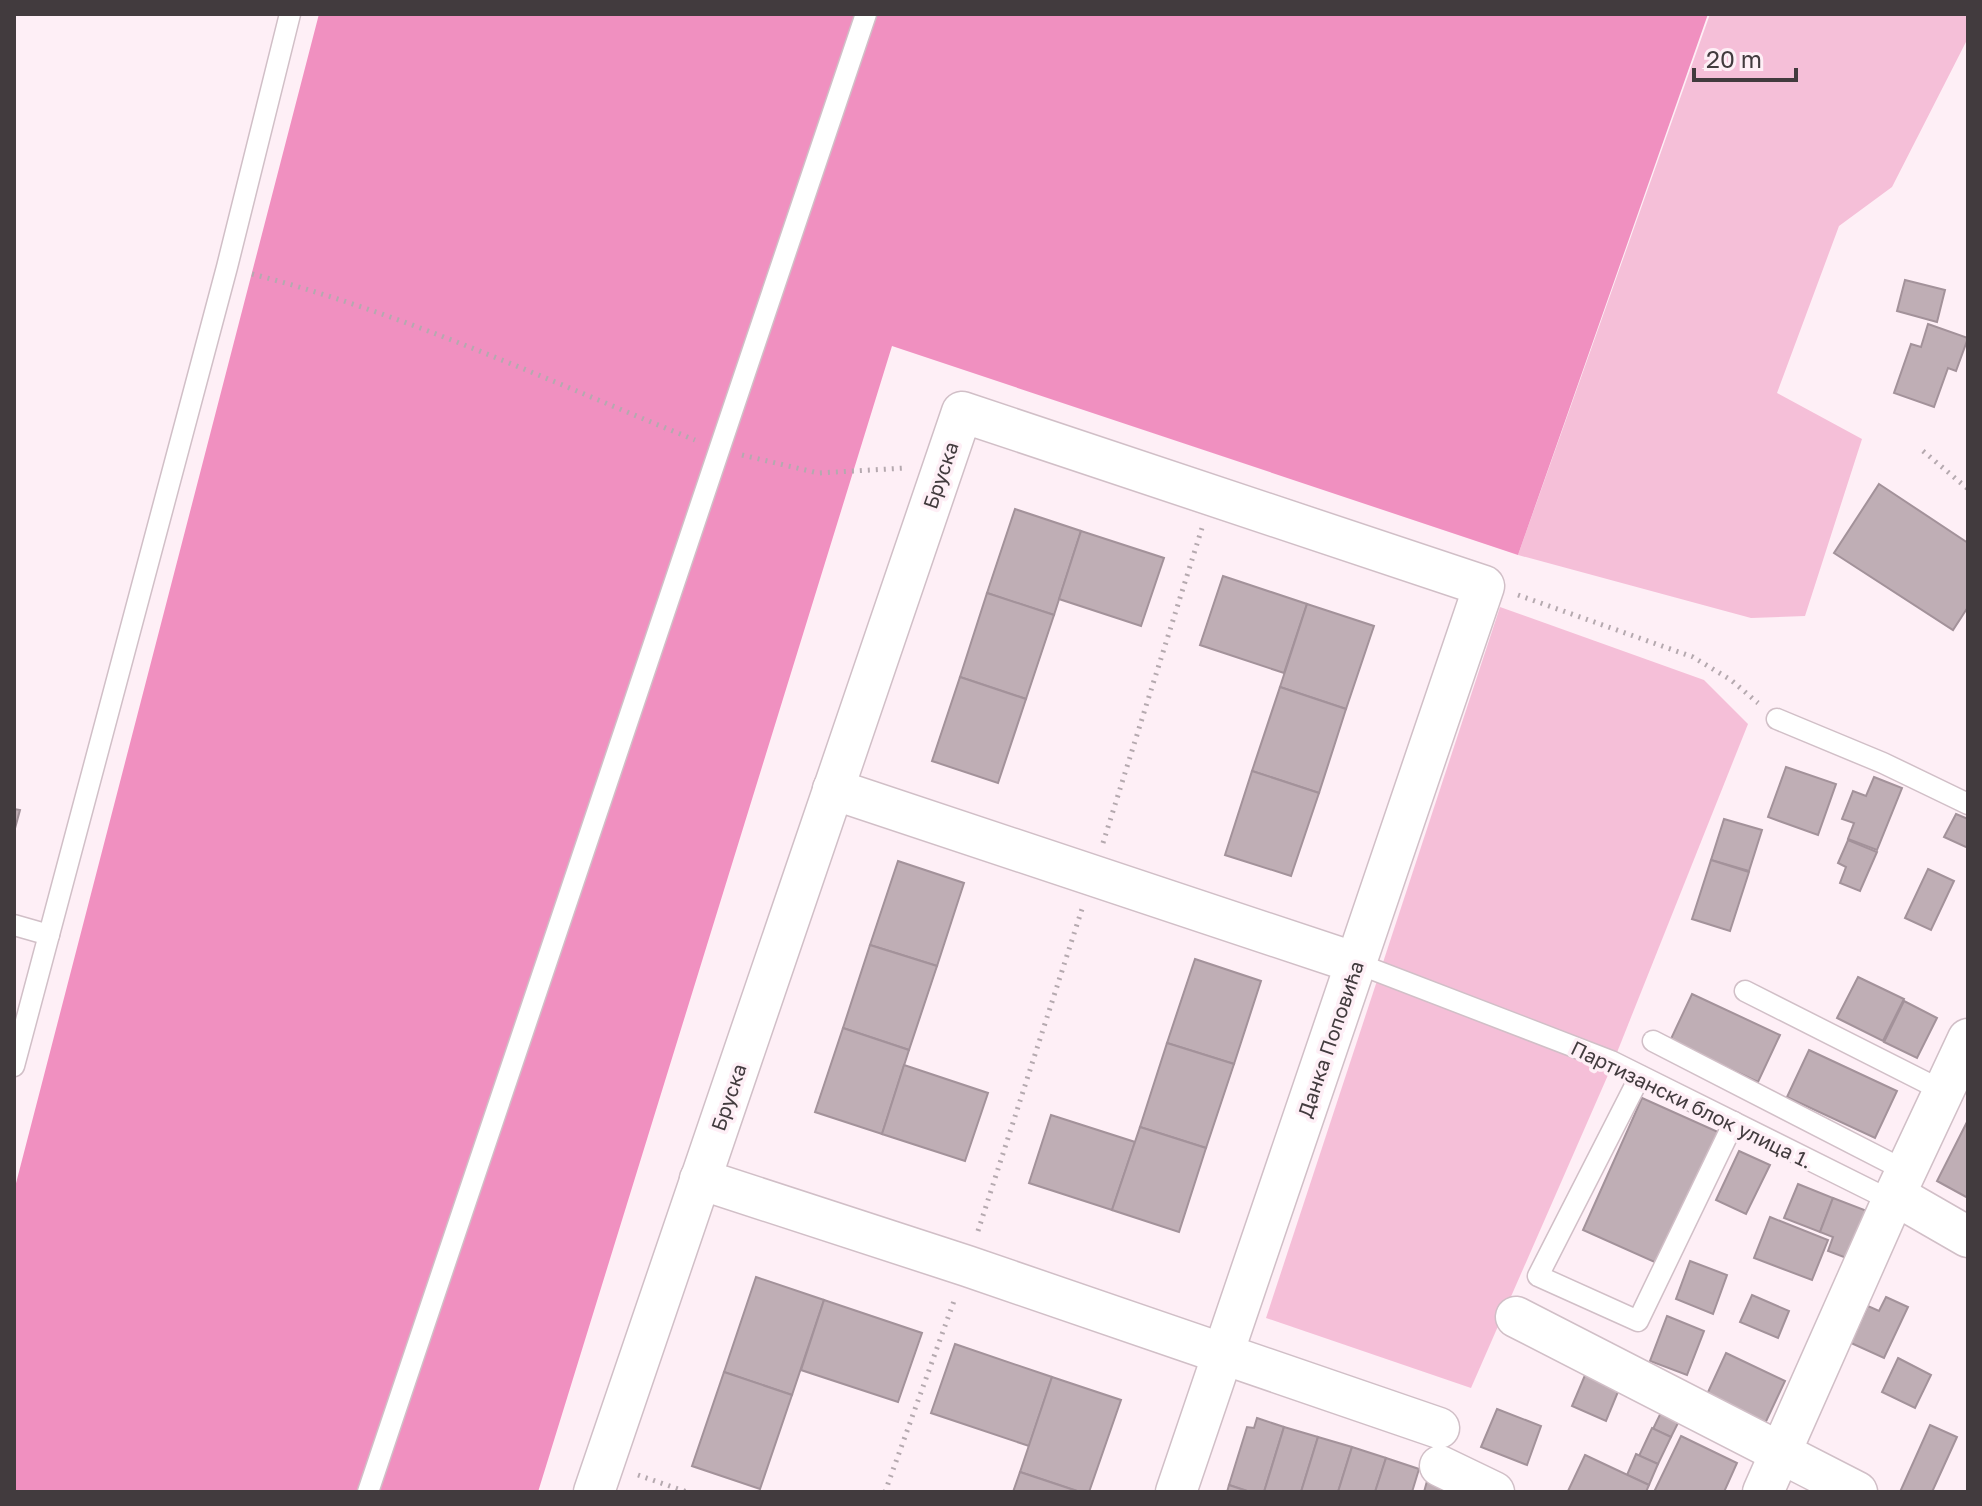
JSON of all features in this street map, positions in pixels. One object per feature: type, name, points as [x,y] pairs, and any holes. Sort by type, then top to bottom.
[{"type":"street","name":"Бруска","points":[[599,1478],[962,412],[1213,496]]},
{"type":"street","points":[[1213,496],[1484,586]]},
{"type":"street","name":"Данка Поповића","points":[[1176,1492],[1484,586]]},
{"type":"street","points":[[833,789],[1356,963]]},
{"type":"street","points":[[1763,1492],[1897,1189],[1968,1039]]},
{"type":"street","points":[[700,1179],[1224,1354],[1439,1447],[1494,1492]]},
{"type":"street","points":[[1897,1189],[1968,1237]]},
{"type":"street","points":[[1516,1317],[1857,1492]]},
{"type":"lane","points":[[14,1066],[227,267],[290,14]]},
{"type":"lane","points":[[368,1492],[866,14]]},
{"type":"lane","points":[[1777,719],[1883,763],[1968,804]]},
{"type":"lane","points":[[14,925],[49,935]]},
{"type":"lane","name":"Партизански блок улица 1.","points":[[1356,963],[1611,1061],[1734,1122],[1897,1189]]},
{"type":"lane","points":[[1745,991],[1943,1091]]},
{"type":"lane","name":"Партизански блок улица 1.","points":[[1653,1041],[1897,1189]]},
{"type":"lane","points":[[1640,1076],[1538,1276],[1638,1321],[1734,1122]]},
{"type":"path","points":[[227,267],[317,291],[401,320],[717,449],[818,473],[943,465]]},
{"type":"path","points":[[1923,451],[1968,489]]},
{"type":"path","points":[[885,1492],[967,1266],[1213,496]]},
{"type":"path","points":[[1484,586],[1693,657],[1731,680],[1777,719]]},
{"type":"path","points":[[599,1478],[687,1492]]},
{"type":"shaded area","points":[[319,14],[1708,14],[1518,555],[892,346],[538,1492],[14,1492],[14,1191]]},
{"type":"shaded area","points":[[1710,14],[1968,14],[1968,38],[1892,187],[1839,226],[1777,393],[1862,439],[1805,616],[1751,618],[1518,555]]},
{"type":"shaded area","points":[[1500,607],[1704,680],[1748,724],[1608,1075],[1471,1388],[1266,1318]]},
{"type":"building","points":[[1905,280],[1945,290],[1937,322],[1897,311]]},
{"type":"building","points":[[1928,324],[1968,338],[1956,371],[1948,368],[1934,407],[1894,393],[1911,344],[1921,347]]},
{"type":"building","points":[[1879,484],[1968,543],[1968,607],[1953,630],[1834,553]]},
{"type":"building","points":[[1015,509],[1081,531],[1054,615],[987,593]]},
{"type":"building","points":[[1081,531],[1164,558],[1141,626],[1059,599]]},
{"type":"building","points":[[1223,576],[1307,604],[1284,673],[1200,645]]},
{"type":"building","points":[[987,593],[1054,615],[1026,699],[960,677]]},
{"type":"building","points":[[1307,604],[1374,626],[1346,709],[1280,687]]},
{"type":"building","points":[[960,677],[1026,699],[998,783],[932,761]]},
{"type":"building","points":[[1280,687],[1346,709],[1319,793],[1252,771]]},
{"type":"building","points":[[1786,767],[1836,784],[1818,835],[1768,817]]},
{"type":"building","points":[[1252,771],[1319,793],[1291,876],[1225,855]]},
{"type":"building","points":[[1874,777],[1902,788],[1877,850],[1848,839],[1854,823],[1842,819],[1853,791],[1866,796]]},
{"type":"building","points":[[14,809],[20,810],[14,832]]},
{"type":"building","points":[[1956,814],[1968,819],[1968,848],[1944,837]]},
{"type":"building","points":[[1724,819],[1762,830],[1749,871],[1711,860]]},
{"type":"building","points":[[1848,840],[1877,852],[1860,891],[1840,883],[1846,867],[1838,863]]},
{"type":"building","points":[[1711,860],[1749,872],[1730,931],[1692,919]]},
{"type":"building","points":[[898,861],[964,883],[937,966],[870,945]]},
{"type":"building","points":[[1928,869],[1954,881],[1931,930],[1905,918]]},
{"type":"building","points":[[870,945],[937,966],[909,1050],[843,1028]]},
{"type":"building","points":[[1195,959],[1261,981],[1234,1064],[1167,1043]]},
{"type":"building","points":[[1858,977],[1904,999],[1883,1041],[1837,1018]]},
{"type":"building","points":[[1692,994],[1780,1035],[1758,1082],[1670,1041]]},
{"type":"building","points":[[1904,1001],[1937,1018],[1917,1058],[1884,1042]]},
{"type":"building","points":[[843,1028],[909,1050],[882,1134],[815,1112]]},
{"type":"building","points":[[1167,1043],[1234,1064],[1206,1148],[1140,1127]]},
{"type":"building","points":[[1809,1050],[1897,1091],[1875,1138],[1787,1097]]},
{"type":"building","points":[[904,1065],[988,1093],[965,1161],[882,1134]]},
{"type":"building","points":[[1642,1098],[1718,1132],[1659,1264],[1583,1230]]},
{"type":"building","points":[[1051,1115],[1135,1142],[1112,1210],[1029,1183]]},
{"type":"building","points":[[1968,1120],[1968,1198],[1937,1181]]},
{"type":"building","points":[[1140,1127],[1206,1148],[1179,1232],[1112,1210]]},
{"type":"building","points":[[1739,1151],[1770,1165],[1746,1214],[1716,1200]]},
{"type":"building","points":[[1798,1184],[1833,1198],[1820,1232],[1784,1218]]},
{"type":"building","points":[[1833,1198],[1867,1211],[1849,1259],[1828,1251],[1833,1237],[1820,1232]]},
{"type":"building","points":[[1770,1217],[1828,1240],[1812,1280],[1754,1258]]},
{"type":"building","points":[[1690,1261],[1727,1275],[1713,1314],[1676,1299]]},
{"type":"building","points":[[756,1277],[824,1300],[792,1395],[724,1372]]},
{"type":"building","points":[[1752,1295],[1789,1311],[1778,1338],[1740,1322]]},
{"type":"building","points":[[1886,1297],[1908,1307],[1884,1358],[1851,1343],[1868,1306],[1879,1311]]},
{"type":"building","points":[[824,1300],[922,1333],[898,1402],[801,1370]]},
{"type":"building","points":[[1667,1316],[1704,1331],[1687,1375],[1650,1361]]},
{"type":"building","points":[[955,1344],[1052,1377],[1029,1446],[931,1413]]},
{"type":"building","points":[[1726,1353],[1785,1381],[1762,1430],[1703,1403]]},
{"type":"building","points":[[1898,1358],[1931,1375],[1915,1408],[1882,1392]]},
{"type":"building","points":[[1588,1368],[1622,1382],[1606,1421],[1572,1406]]},
{"type":"building","points":[[724,1372],[792,1395],[760,1489],[692,1466]]},
{"type":"building","points":[[1052,1377],[1121,1400],[1089,1492],[1080,1492],[1020,1472]]},
{"type":"building","points":[[1667,1400],[1685,1409],[1671,1437],[1653,1429]]},
{"type":"building","points":[[1497,1409],[1541,1426],[1527,1465],[1481,1447]]},
{"type":"building","points":[[1257,1418],[1284,1427],[1264,1492],[1250,1492],[1229,1485],[1247,1427],[1254,1428]]},
{"type":"building","points":[[1930,1425],[1957,1437],[1932,1492],[1900,1492]]},
{"type":"building","points":[[1284,1427],[1318,1437],[1301,1492],[1264,1492]]},
{"type":"building","points":[[1652,1428],[1671,1437],[1658,1464],[1639,1456]]},
{"type":"building","points":[[1681,1436],[1737,1463],[1724,1492],[1654,1492]]},
{"type":"building","points":[[1318,1437],[1352,1447],[1338,1492],[1301,1492]]},
{"type":"building","points":[[1352,1447],[1386,1458],[1375,1492],[1338,1492]]},
{"type":"building","points":[[1636,1454],[1658,1464],[1649,1485],[1627,1475]]},
{"type":"building","points":[[1585,1455],[1649,1485],[1646,1492],[1568,1491]]},
{"type":"building","points":[[1386,1458],[1419,1469],[1412,1492],[1375,1492]]},
{"type":"building","points":[[1020,1472],[1080,1492],[1013,1492]]},
{"type":"building","points":[[1429,1474],[1468,1492],[1424,1492]]},
{"type":"building","points":[[1229,1485],[1250,1492],[1227,1492]]}]
